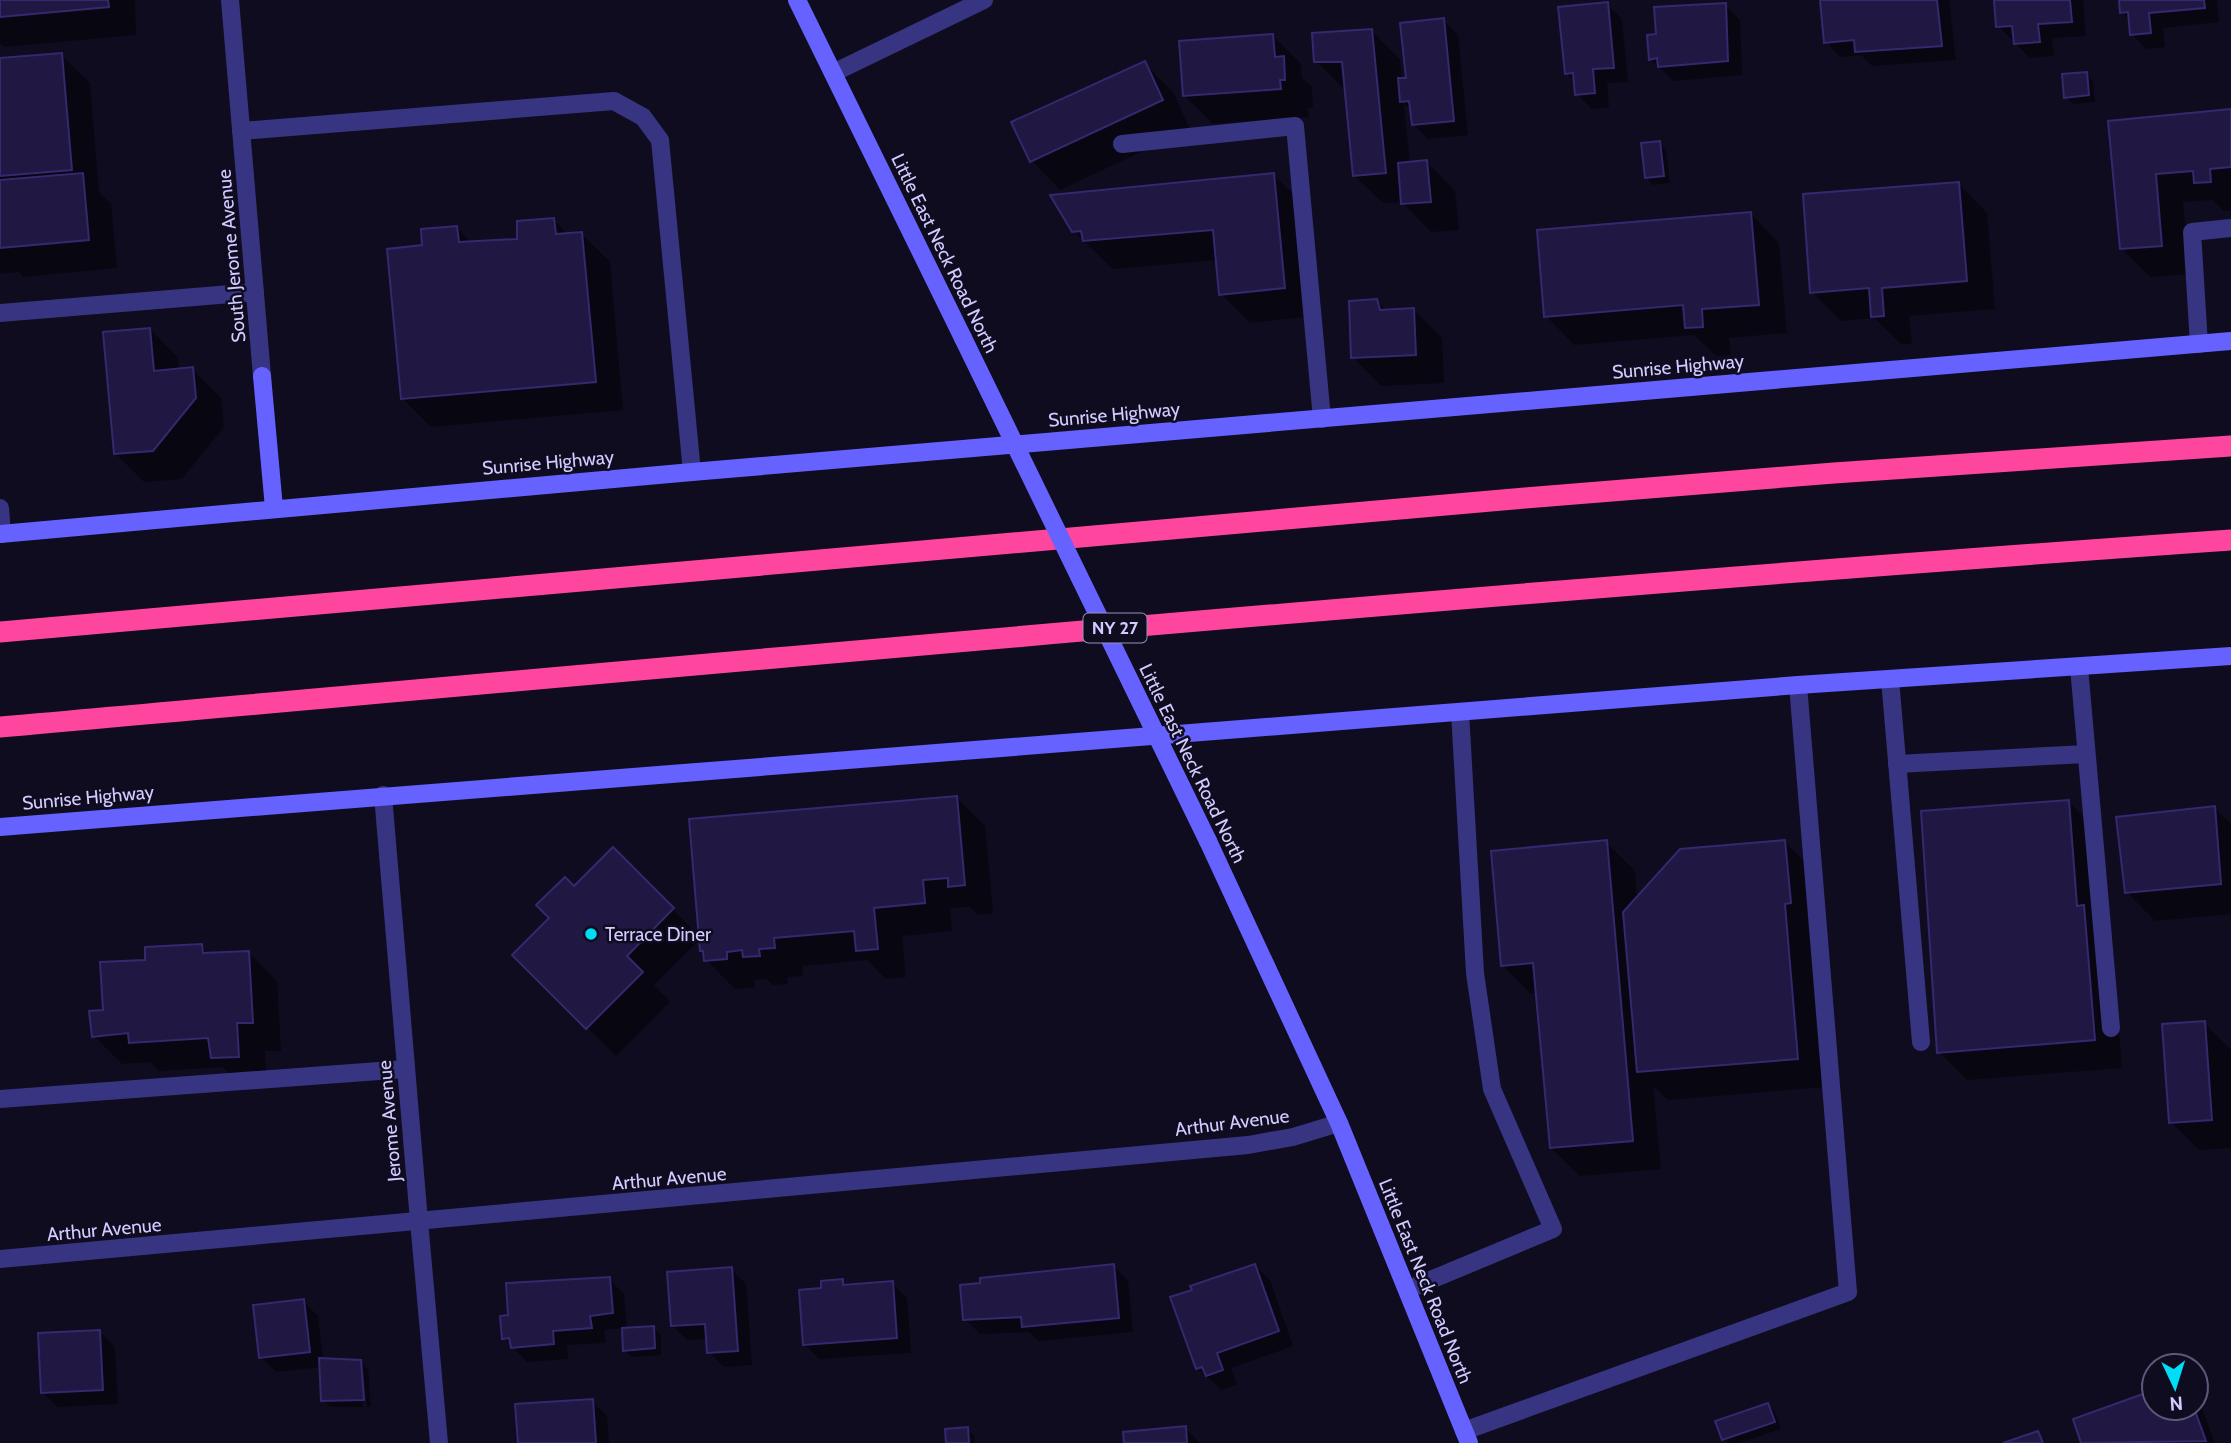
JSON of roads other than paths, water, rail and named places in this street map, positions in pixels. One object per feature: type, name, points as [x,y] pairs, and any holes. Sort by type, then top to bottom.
[{"type":"highway","points":[[0,632],[1525,498],[1834,473],[2231,446]]},
{"type":"highway","name":"NY 27","points":[[0,727],[1805,569],[2231,540]]},
{"type":"main road","name":"Little East Neck Road North","points":[[797,0],[1208,841],[1339,1123],[1409,1289],[1466,1437]]},
{"type":"main road","name":"Sunrise Highway","points":[[1,534],[274,508],[2231,341]]},
{"type":"main road","name":"South Jerome Avenue","points":[[262,376],[274,508]]},
{"type":"main road","name":"Sunrise Highway","points":[[0,827],[1798,685],[2231,656]]},
{"type":"street","name":"South Jerome Avenue","points":[[230,0],[262,376]]},
{"type":"street","points":[[833,73],[984,0]]},
{"type":"street","points":[[241,131],[614,101],[643,117],[660,140],[692,472]]},
{"type":"street","points":[[1122,144],[1295,126],[1322,419]]},
{"type":"street","points":[[2199,344],[2192,232],[2231,228]]},
{"type":"street","points":[[0,313],[255,292]]},
{"type":"street","points":[[0,508],[1,534]]},
{"type":"street","points":[[2079,667],[2111,1028]]},
{"type":"street","points":[[1890,679],[1921,1042]]},
{"type":"street","points":[[1466,1437],[1848,1292],[1798,685]]},
{"type":"street","points":[[1409,1289],[1553,1229],[1492,1089],[1475,973],[1460,712]]},
{"type":"street","points":[[1897,764],[2086,754]]},
{"type":"street","name":"Jerome Avenue","points":[[383,795],[439,1443]]},
{"type":"street","points":[[0,1099],[406,1069]]},
{"type":"street","name":"Arthur Avenue","points":[[0,1259],[1248,1145],[1293,1137],[1339,1123]]},
{"type":"place","name":"Terrace Diner","points":[[591,934]]}]
